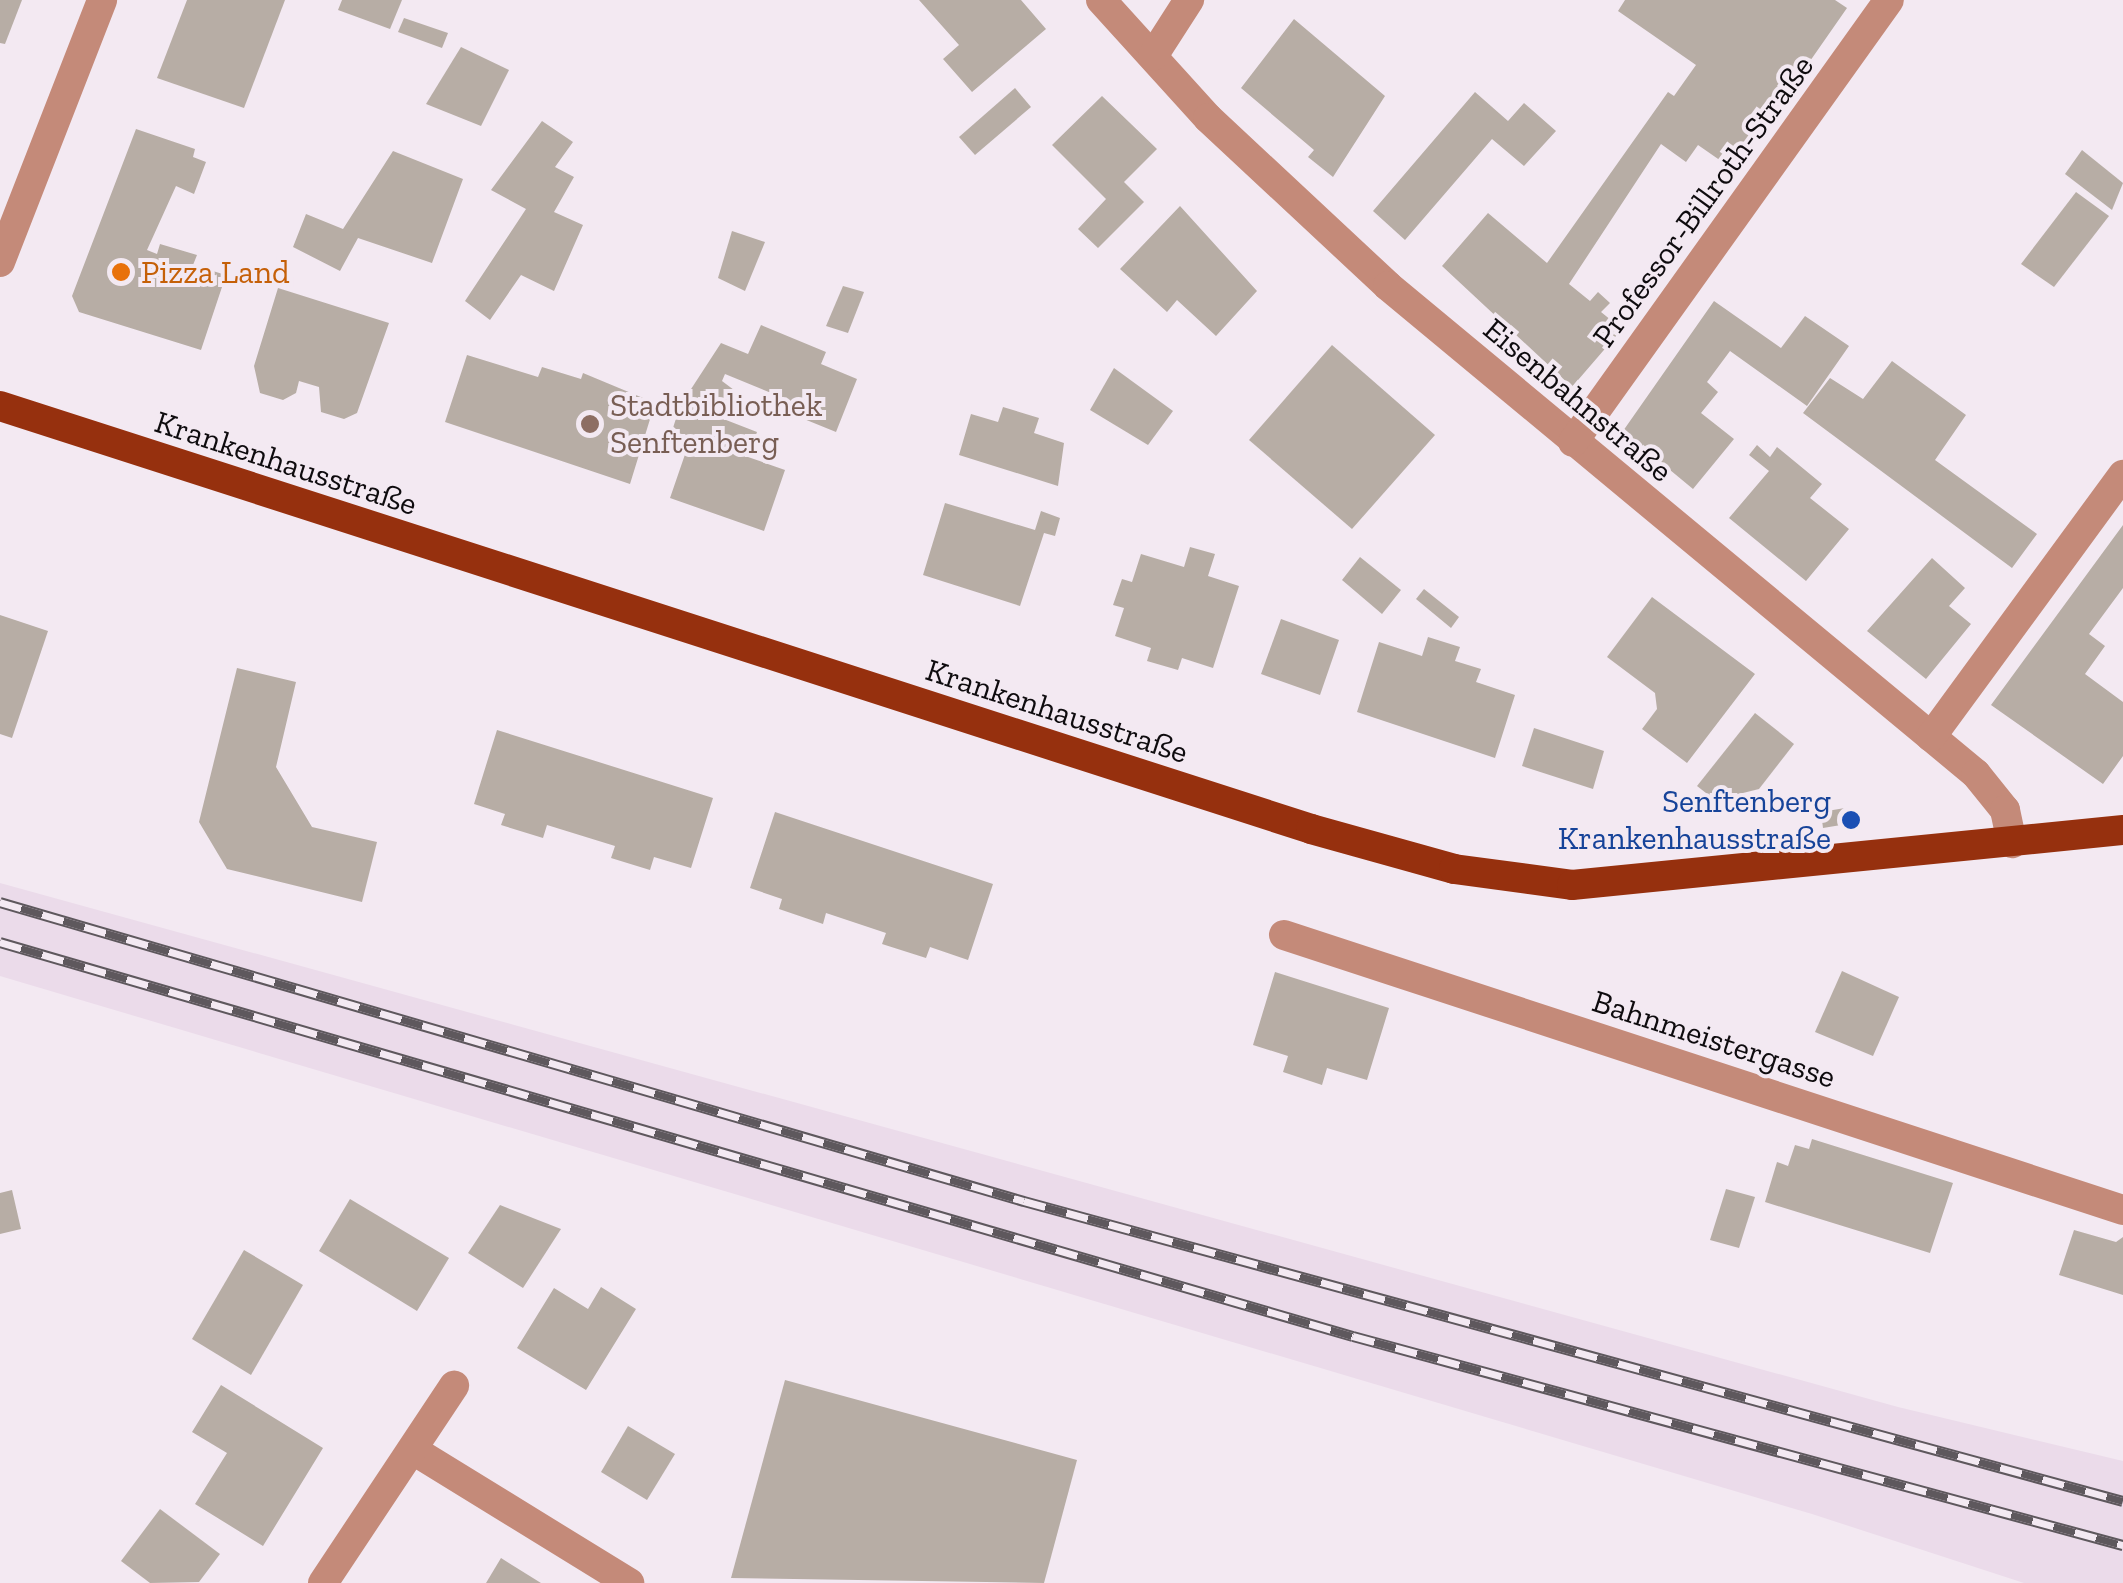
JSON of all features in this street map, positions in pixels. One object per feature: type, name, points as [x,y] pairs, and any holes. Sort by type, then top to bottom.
[{"type":"main road","name":"Krankenhausstraße","points":[[0,406],[1310,830],[1454,869],[1572,885],[2123,830]]},
{"type":"street","points":[[0,262],[102,0]]},
{"type":"street","name":"Eisenbahnstraße","points":[[1101,0],[1208,118],[1388,286],[1988,786],[2005,810],[2012,843]]},
{"type":"street","points":[[1153,56],[1189,0]]},
{"type":"street","name":"Professor-Billroth-Straße","points":[[1573,442],[1889,0]]},
{"type":"street","points":[[1931,737],[2123,475]]},
{"type":"street","name":"Bahnmeistergasse","points":[[1284,934],[2123,1210]]},
{"type":"street","points":[[323,1583],[454,1386]]},
{"type":"street","points":[[413,1450],[629,1583]]},
{"type":"shaded area","points":[[0,883],[1898,1407],[2123,1461],[2123,1583],[2024,1583],[1812,1514],[0,976]]},
{"type":"building","points":[[0,0],[22,0],[5,44],[0,43]]},
{"type":"building","points":[[187,0],[285,0],[244,108],[157,78]]},
{"type":"building","points":[[342,0],[402,0],[390,29],[338,10]]},
{"type":"building","points":[[919,0],[1021,0],[1046,29],[972,92],[943,59],[959,45]]},
{"type":"building","points":[[1625,0],[1835,0],[1847,8],[1734,170],[1698,145],[1686,162],[1661,144],[1569,284],[1590,301],[1598,292],[1610,303],[1601,312],[1622,329],[1572,387],[1442,266],[1488,213],[1547,263],[1668,92],[1674,96],[1696,65],[1618,11]]},
{"type":"building","points":[[404,18],[448,33],[442,48],[398,32]]},
{"type":"building","points":[[1294,19],[1385,96],[1333,177],[1308,157],[1314,150],[1241,88]]},
{"type":"building","points":[[461,47],[509,70],[481,126],[426,104]]},
{"type":"building","points":[[1015,88],[1031,107],[975,155],[959,137]]},
{"type":"building","points":[[1475,92],[1508,121],[1524,103],[1556,131],[1524,166],[1492,139],[1405,240],[1373,211]]},
{"type":"building","points":[[1102,96],[1157,149],[1124,182],[1144,202],[1098,248],[1078,229],[1106,199],[1052,145]]},
{"type":"building","points":[[542,121],[573,142],[555,167],[574,177],[554,212],[583,225],[554,291],[521,275],[490,320],[465,301],[526,209],[491,190]]},
{"type":"building","points":[[136,129],[195,149],[193,157],[206,162],[194,194],[176,186],[147,250],[157,254],[160,244],[197,255],[193,265],[226,275],[201,350],[79,312],[72,296]]},
{"type":"building","points":[[2082,150],[2123,183],[2112,210],[2065,174]]},
{"type":"building","points":[[393,151],[463,179],[432,263],[358,238],[340,271],[293,247],[306,214],[343,229]]},
{"type":"building","points":[[2076,192],[2109,216],[2054,287],[2021,264]]},
{"type":"building","points":[[1180,206],[1257,291],[1216,336],[1177,300],[1167,312],[1120,269]]},
{"type":"building","points":[[732,231],[765,242],[745,291],[718,278]]},
{"type":"building","points":[[843,286],[864,292],[848,333],[826,326]]},
{"type":"building","points":[[278,288],[389,323],[357,413],[344,419],[321,412],[319,387],[299,381],[296,393],[283,400],[260,393],[254,366]]},
{"type":"building","points":[[1714,301],[1781,348],[1805,316],[1849,346],[1807,406],[1730,351],[1707,382],[1718,392],[1701,413],[1734,439],[1693,489],[1623,431]]},
{"type":"building","points":[[761,325],[826,352],[821,364],[857,379],[836,432],[804,419],[808,408],[725,374],[722,381],[742,396],[735,414],[712,404],[708,413],[757,432],[748,457],[785,470],[764,531],[670,498],[691,437],[672,431],[680,406],[721,343],[748,354]]},
{"type":"building","points":[[1332,345],[1435,435],[1352,529],[1249,440]]},
{"type":"building","points":[[467,355],[538,377],[542,367],[581,379],[583,373],[655,403],[630,484],[445,422]]},
{"type":"building","points":[[1892,361],[1966,415],[1935,460],[2037,534],[2012,568],[1803,413],[1830,378],[1863,399]]},
{"type":"building","points":[[1114,368],[1173,411],[1148,445],[1090,410]]},
{"type":"building","points":[[1003,407],[1039,418],[1034,433],[1064,443],[1058,486],[959,455],[971,414],[998,422]]},
{"type":"building","points":[[1757,445],[1770,457],[1777,447],[1822,484],[1810,498],[1849,529],[1806,581],[1729,518],[1769,471],[1749,455]]},
{"type":"building","points":[[945,503],[1035,530],[1041,511],[1060,518],[1055,536],[1044,533],[1020,606],[923,575]]},
{"type":"building","points":[[2123,525],[2123,588],[2089,634],[2105,646],[2085,674],[2123,702],[2123,756],[2103,784],[1991,705]]},
{"type":"building","points":[[1190,547],[1215,554],[1208,576],[1239,586],[1213,668],[1182,658],[1178,670],[1147,661],[1151,648],[1115,636],[1124,608],[1113,605],[1122,579],[1132,582],[1141,554],[1184,567]]},
{"type":"building","points":[[1360,557],[1401,590],[1382,614],[1342,580]]},
{"type":"building","points":[[1932,558],[1965,588],[1949,606],[1971,624],[1926,679],[1867,631]]},
{"type":"building","points":[[1424,589],[1459,617],[1451,628],[1416,599]]},
{"type":"building","points":[[1652,597],[1755,674],[1687,763],[1642,729],[1657,709],[1655,693],[1607,657]]},
{"type":"building","points":[[0,615],[48,631],[12,738],[0,734]]},
{"type":"building","points":[[1281,619],[1339,640],[1320,695],[1261,674]]},
{"type":"building","points":[[1428,637],[1460,647],[1455,661],[1481,669],[1476,682],[1515,695],[1495,758],[1357,712],[1379,642],[1422,656]]},
{"type":"building","points":[[237,668],[296,682],[276,767],[312,827],[377,842],[362,902],[227,869],[199,822]]},
{"type":"building","points":[[1755,713],[1794,744],[1759,789],[1715,800],[1697,786]]},
{"type":"building","points":[[1534,728],[1604,751],[1593,789],[1522,766]]},
{"type":"building","points":[[497,730],[713,798],[691,868],[654,857],[650,870],[611,858],[615,846],[547,825],[543,838],[501,825],[505,814],[474,804]]},
{"type":"building","points":[[1845,808],[1847,824],[1823,828],[1821,812]]},
{"type":"building","points":[[775,812],[993,884],[968,960],[930,947],[926,958],[882,944],[886,933],[826,913],[823,924],[779,909],[782,899],[750,888]]},
{"type":"building","points":[[1842,971],[1899,997],[1873,1056],[1815,1032]]},
{"type":"building","points":[[1275,972],[1389,1008],[1367,1080],[1327,1068],[1322,1085],[1283,1072],[1288,1056],[1253,1045]]},
{"type":"building","points":[[1812,1139],[1953,1183],[1930,1253],[1765,1202],[1777,1162],[1788,1166],[1795,1145],[1809,1149]]},
{"type":"building","points":[[1726,1189],[1755,1197],[1739,1248],[1710,1240]]},
{"type":"building","points":[[12,1190],[21,1229],[0,1234],[0,1193]]},
{"type":"building","points":[[350,1199],[449,1258],[417,1311],[319,1251]]},
{"type":"building","points":[[500,1205],[561,1229],[523,1288],[468,1253]]},
{"type":"building","points":[[2074,1230],[2116,1242],[2123,1237],[2123,1295],[2059,1275]]},
{"type":"building","points":[[244,1250],[303,1285],[251,1375],[192,1339]]},
{"type":"building","points":[[601,1287],[636,1309],[586,1390],[517,1348],[554,1288],[588,1309]]},
{"type":"building","points":[[785,1380],[1077,1460],[1044,1583],[731,1578]]},
{"type":"building","points":[[221,1385],[323,1448],[263,1546],[195,1504],[227,1453],[192,1432]]},
{"type":"building","points":[[628,1426],[675,1454],[647,1500],[601,1472]]},
{"type":"building","points":[[160,1509],[220,1554],[199,1582],[150,1583],[121,1561]]},
{"type":"building","points":[[501,1558],[541,1583],[486,1583]]},
{"type":"railway","points":[[0,902],[1024,1201],[2123,1501]]},
{"type":"railway","points":[[0,942],[1353,1336],[2123,1545]]},
{"type":"place","name":"Pizza Land","points":[[121,272]]},
{"type":"place","name":"Stadtbibliothek Senftenberg","points":[[590,424]]},
{"type":"place","name":"Senftenberg Krankenhausstraße","points":[[1851,820]]}]
